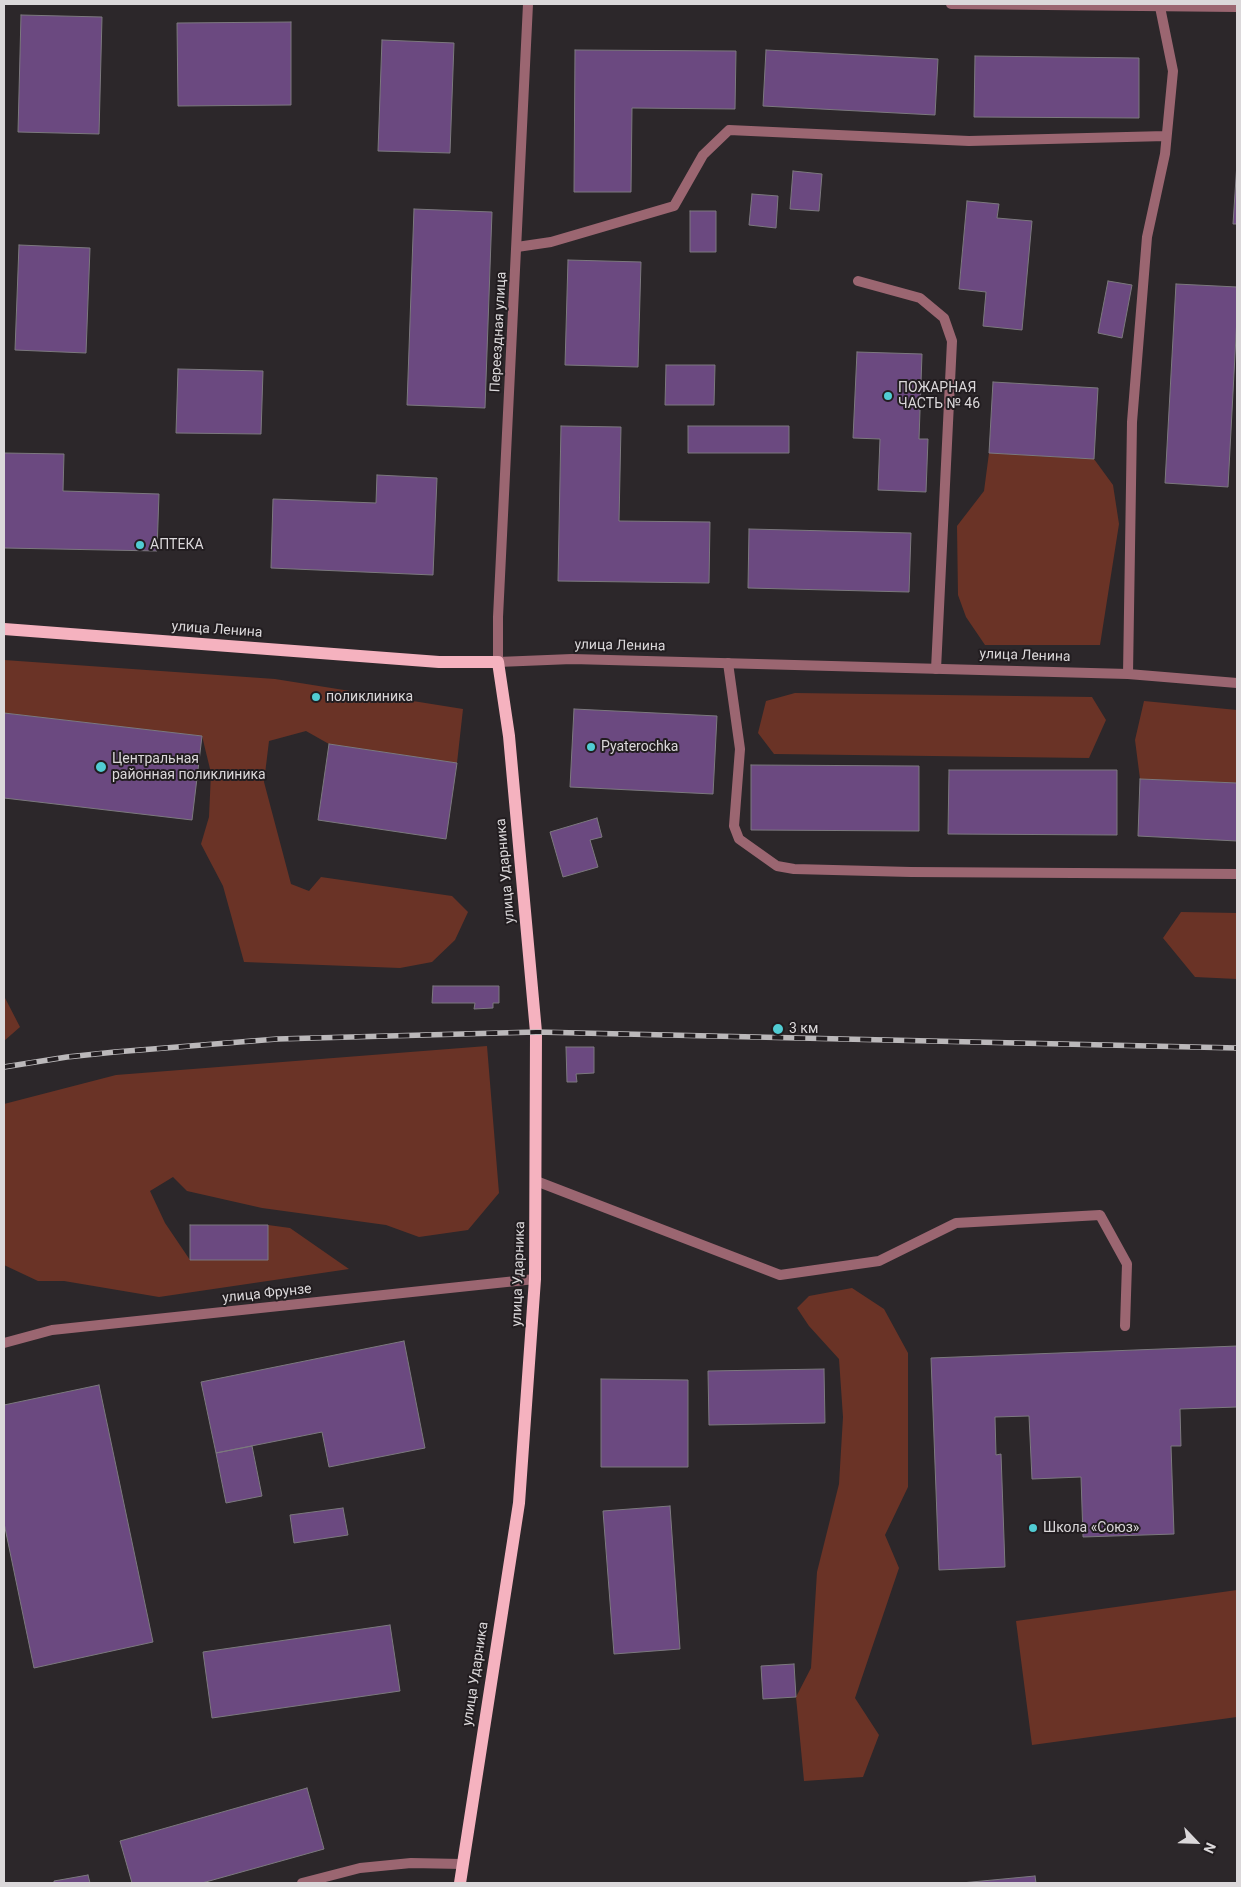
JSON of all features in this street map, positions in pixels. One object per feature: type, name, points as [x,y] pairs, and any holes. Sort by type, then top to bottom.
[{"type":"main road","name":"улица Ленина","points":[[4,629],[439,662],[498,662]]},
{"type":"main road","name":"улица Ударника","points":[[460,1883],[518,1503],[535,1279],[536,1032],[509,736],[498,662]]},
{"type":"street","name":"Переездная улица","points":[[498,662],[498,617],[528,4]]},
{"type":"street","points":[[951,4],[1237,7]]},
{"type":"street","points":[[1128,674],[1132,422],[1147,237],[1165,154],[1173,71],[1160,6]]},
{"type":"street","points":[[517,247],[551,242],[674,206],[703,155],[729,130],[969,140],[1166,136]]},
{"type":"street","points":[[858,281],[920,298],[944,318],[952,341],[936,669]]},
{"type":"street","name":"улица Ленина","points":[[498,662],[572,659],[1128,674],[1237,683]]},
{"type":"street","points":[[728,663],[740,749],[734,826],[739,839],[777,866],[794,869],[911,872],[1237,874]]},
{"type":"street","points":[[536,1181],[780,1275],[879,1261],[956,1223],[1100,1215],[1127,1264],[1125,1326]]},
{"type":"street","name":"улица Фрунзе","points":[[4,1343],[52,1330],[535,1279]]},
{"type":"street","points":[[302,1883],[360,1868],[411,1863],[462,1864]]},
{"type":"shaded area","points":[[989,453],[1094,459],[1113,485],[1119,524],[1100,645],[985,645],[966,617],[958,595],[957,526],[984,491]]},
{"type":"shaded area","points":[[4,660],[275,679],[463,709],[457,763],[329,744],[306,731],[269,741],[264,782],[291,884],[309,891],[321,877],[452,896],[468,912],[455,940],[432,962],[400,968],[244,962],[223,886],[201,844],[209,817],[211,773],[202,736],[4,713]]},
{"type":"shaded area","points":[[795,693],[1092,697],[1106,720],[1089,758],[774,754],[758,733],[766,701]]},
{"type":"shaded area","points":[[1144,701],[1237,710],[1237,783],[1140,779],[1135,740]]},
{"type":"shaded area","points":[[1181,912],[1237,913],[1237,979],[1195,977],[1163,938]]},
{"type":"shaded area","points":[[4,996],[20,1027],[4,1041]]},
{"type":"shaded area","points":[[487,1046],[499,1193],[468,1230],[419,1237],[386,1225],[262,1208],[187,1191],[173,1177],[150,1191],[165,1223],[190,1260],[267,1260],[268,1225],[290,1228],[349,1269],[159,1297],[64,1281],[38,1281],[4,1265],[4,1104],[116,1075]]},
{"type":"shaded area","points":[[852,1288],[884,1309],[908,1353],[908,1487],[885,1535],[899,1568],[855,1698],[879,1735],[863,1777],[804,1781],[796,1697],[811,1668],[817,1572],[839,1484],[843,1417],[839,1359],[809,1326],[797,1308],[809,1296]]},
{"type":"shaded area","points":[[1237,1590],[1237,1717],[1032,1745],[1016,1621]]},
{"type":"building","points":[[21,15],[102,17],[99,134],[18,132]]},
{"type":"building","points":[[291,22],[291,105],[178,106],[177,23]]},
{"type":"building","points":[[382,40],[454,43],[450,153],[378,151]]},
{"type":"building","points":[[575,50],[736,51],[735,109],[632,108],[631,192],[574,192]]},
{"type":"building","points":[[766,50],[938,59],[935,115],[763,106]]},
{"type":"building","points":[[975,56],[1139,58],[1139,118],[974,117]]},
{"type":"building","points":[[1237,163],[1237,224],[1233,224]]},
{"type":"building","points":[[793,171],[822,174],[819,211],[790,209]]},
{"type":"building","points":[[752,194],[778,196],[776,228],[749,225]]},
{"type":"building","points":[[967,201],[999,204],[997,218],[1032,221],[1022,330],[983,326],[986,292],[959,289]]},
{"type":"building","points":[[414,209],[492,212],[485,408],[407,405]]},
{"type":"building","points":[[690,211],[716,211],[716,252],[690,252]]},
{"type":"building","points":[[19,245],[90,248],[86,353],[15,350]]},
{"type":"building","points":[[568,260],[641,262],[638,367],[565,365]]},
{"type":"building","points":[[1108,281],[1132,285],[1122,338],[1098,333]]},
{"type":"building","points":[[1176,284],[1237,287],[1228,487],[1165,483]]},
{"type":"building","name":"ПОЖАРНАЯ ЧАСТЬ № 46","points":[[857,352],[922,354],[919,439],[928,439],[926,492],[878,490],[880,439],[853,438]]},
{"type":"building","points":[[666,365],[715,365],[714,405],[665,405]]},
{"type":"building","points":[[178,369],[263,371],[261,434],[176,433]]},
{"type":"building","points":[[993,382],[1098,388],[1094,459],[989,453]]},
{"type":"building","points":[[561,426],[621,427],[619,521],[710,522],[709,583],[558,581]]},
{"type":"building","points":[[688,426],[789,426],[789,453],[688,453]]},
{"type":"building","points":[[4,453],[64,454],[63,491],[159,494],[157,551],[4,548]]},
{"type":"building","points":[[377,475],[437,478],[433,575],[271,568],[273,499],[376,503]]},
{"type":"building","points":[[749,529],[911,533],[909,592],[748,588]]},
{"type":"building","points":[[574,709],[717,716],[713,794],[570,787]]},
{"type":"building","name":"Центральная районная поликлиника","points":[[4,713],[202,736],[192,820],[4,798]]},
{"type":"building","points":[[329,744],[457,763],[446,839],[318,820]]},
{"type":"building","points":[[751,765],[919,766],[919,831],[751,830]]},
{"type":"building","points":[[949,770],[1117,770],[1117,835],[948,834]]},
{"type":"building","points":[[1140,779],[1237,783],[1237,841],[1138,836]]},
{"type":"building","points":[[597,818],[602,837],[590,840],[598,867],[563,877],[550,832]]},
{"type":"building","points":[[433,986],[499,986],[499,1003],[493,1003],[493,1008],[474,1009],[475,1003],[432,1003]]},
{"type":"building","points":[[566,1047],[594,1047],[594,1073],[576,1074],[577,1082],[567,1082]]},
{"type":"building","points":[[190,1225],[268,1225],[268,1260],[190,1260]]},
{"type":"building","points":[[404,1341],[425,1448],[329,1467],[322,1432],[216,1453],[201,1382]]},
{"type":"building","points":[[1237,1346],[1237,1407],[1180,1409],[1181,1446],[1171,1446],[1174,1534],[1083,1537],[1081,1477],[1032,1479],[1029,1416],[995,1417],[996,1455],[1001,1454],[1005,1567],[939,1570],[931,1358]]},
{"type":"building","points":[[824,1369],[825,1423],[709,1425],[708,1371]]},
{"type":"building","points":[[601,1379],[688,1380],[688,1467],[601,1467]]},
{"type":"building","points":[[99,1385],[153,1642],[34,1668],[4,1523],[4,1405]]},
{"type":"building","points":[[252,1446],[262,1496],[226,1503],[216,1453]]},
{"type":"building","points":[[670,1506],[680,1649],[614,1654],[603,1511]]},
{"type":"building","points":[[343,1508],[348,1535],[294,1543],[290,1515]]},
{"type":"building","points":[[390,1625],[400,1691],[212,1718],[203,1652]]},
{"type":"building","points":[[794,1664],[796,1697],[763,1699],[761,1666]]},
{"type":"building","points":[[307,1788],[324,1849],[202,1883],[132,1883],[120,1841]]},
{"type":"building","points":[[88,1875],[90,1883],[54,1883],[54,1881]]},
{"type":"building","points":[[1035,1876],[1036,1883],[961,1883]]},
{"type":"railway","points":[[4,1067],[115,1052],[277,1039],[536,1032],[1237,1048]]},
{"type":"place","name":"ПОЖАРНАЯ ЧАСТЬ № 46","points":[[888,396]]},
{"type":"place","name":"АПТЕКА","points":[[140,545]]},
{"type":"place","name":"поликлиника","points":[[316,697]]},
{"type":"place","name":"Pyaterochka","points":[[591,747]]},
{"type":"place","name":"Центральная районная поликлиника","points":[[101,767]]},
{"type":"place","name":"3 км","points":[[778,1029]]},
{"type":"place","name":"Школа «Союз»","points":[[1033,1528]]}]
